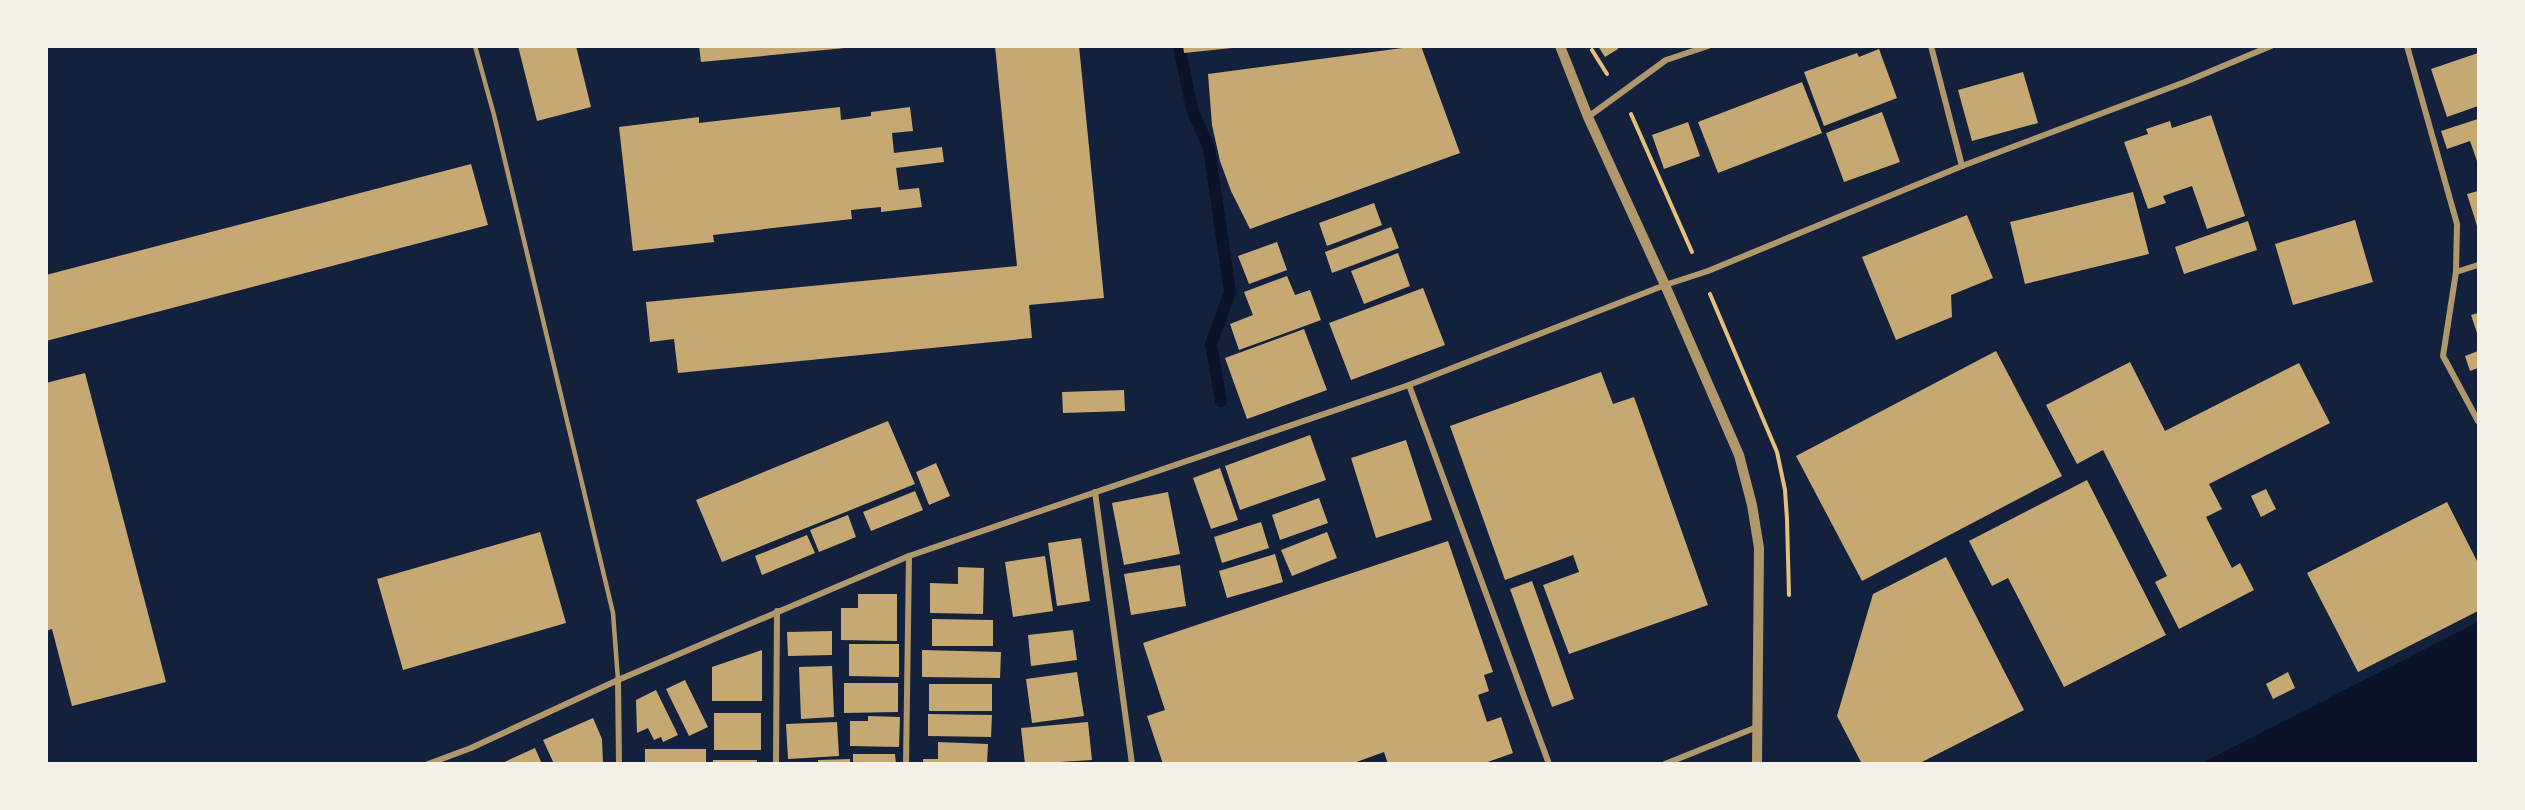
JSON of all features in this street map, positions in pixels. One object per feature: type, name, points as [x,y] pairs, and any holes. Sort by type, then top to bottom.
[{"type":"street","points":[[1560,46],[1588,117],[1739,455],[1752,506],[1759,548],[1757,764]]},
{"type":"street","points":[[1588,117],[1666,60],[1708,46]]},
{"type":"street","points":[[1931,46],[1962,166]]},
{"type":"street","points":[[428,764],[471,748],[618,680],[909,556],[1409,385],[1665,285],[1708,271],[1962,166],[2186,82],[2271,46]]},
{"type":"street","points":[[2407,46],[2457,224],[2456,272],[2443,356],[2478,421]]},
{"type":"street","points":[[2456,272],[2478,265]]},
{"type":"street","points":[[1409,385],[1549,764]]},
{"type":"street","points":[[1095,492],[1132,764]]},
{"type":"street","points":[[906,764],[909,556]]},
{"type":"street","points":[[776,764],[777,611]]},
{"type":"street","points":[[618,680],[619,764]]},
{"type":"street","points":[[1665,764],[1757,727]]},
{"type":"lane","points":[[476,46],[613,613],[618,680]]},
{"type":"path","points":[[1590,46],[1629,110],[1690,251],[1700,255],[1708,271],[1709,292],[1777,452],[1788,519],[1789,595]]},
{"type":"water","points":[[2478,622],[2478,763],[2202,763]]},
{"type":"building","points":[[518,46],[576,46],[591,107],[537,121]]},
{"type":"building","points":[[699,46],[845,46],[845,48],[701,62]]},
{"type":"building","points":[[995,46],[1079,46],[1104,298],[1029,305],[1032,338],[678,373],[674,339],[650,342],[646,302],[1017,266]]},
{"type":"building","points":[[1183,46],[1232,46],[1232,48],[1184,53]]},
{"type":"building","points":[[1421,46],[1460,153],[1250,229],[1231,191],[1220,161],[1212,125],[1208,74]]},
{"type":"building","points":[[1598,46],[1617,46],[1618,49],[1605,57]]},
{"type":"building","points":[[1879,49],[1897,98],[1824,126],[1804,72],[1857,53],[1859,57]]},
{"type":"building","points":[[2478,53],[2478,106],[2447,117],[2431,69]]},
{"type":"building","points":[[2023,72],[2038,123],[1972,141],[1958,90]]},
{"type":"building","points":[[1802,82],[1822,133],[1718,173],[1698,122]]},
{"type":"building","points":[[840,107],[841,120],[871,116],[871,112],[910,107],[913,131],[892,133],[894,153],[942,147],[944,162],[896,168],[899,190],[919,188],[922,207],[881,212],[881,207],[851,210],[852,219],[713,235],[714,242],[633,251],[619,127],[699,117],[699,123]]},
{"type":"building","points":[[1882,112],[1900,162],[1844,182],[1826,133]]},
{"type":"building","points":[[2211,115],[2245,216],[2207,229],[2192,186],[2163,196],[2166,203],[2148,209],[2124,142],[2148,134],[2146,129],[2170,121],[2172,128]]},
{"type":"building","points":[[2478,119],[2478,164],[2470,141],[2447,149],[2441,131]]},
{"type":"building","points":[[1688,122],[1700,156],[1664,169],[1652,135]]},
{"type":"building","points":[[471,164],[488,225],[46,341],[46,275]]},
{"type":"building","points":[[2478,191],[2478,229],[2467,194]]},
{"type":"building","points":[[2133,192],[2149,254],[2025,284],[2010,222]]},
{"type":"building","points":[[1374,203],[1382,225],[1327,246],[1319,223]]},
{"type":"building","points":[[1967,215],[1993,278],[1951,295],[1952,317],[1896,340],[1862,257]]},
{"type":"building","points":[[2355,220],[2373,282],[2293,305],[2275,244]]},
{"type":"building","points":[[2248,221],[2257,250],[2184,274],[2175,247]]},
{"type":"building","points":[[1391,227],[1399,248],[1332,273],[1325,252]]},
{"type":"building","points":[[1277,242],[1287,270],[1249,284],[1238,256]]},
{"type":"building","points":[[1398,253],[1410,286],[1364,304],[1351,271]]},
{"type":"building","points":[[1287,276],[1295,295],[1310,290],[1321,320],[1239,350],[1230,324],[1253,315],[1244,292]]},
{"type":"building","points":[[1423,288],[1445,345],[1351,380],[1329,323]]},
{"type":"building","points":[[2478,313],[2478,336],[2471,315]]},
{"type":"building","points":[[1304,329],[1327,390],[1247,419],[1225,358]]},
{"type":"building","points":[[1996,351],[2062,476],[1862,581],[1796,456]]},
{"type":"building","points":[[2478,351],[2478,368],[2470,371],[2465,356]]},
{"type":"building","points":[[2130,362],[2165,431],[2299,363],[2330,423],[2209,484],[2222,509],[2206,517],[2232,568],[2240,563],[2254,590],[2179,629],[2155,582],[2167,576],[2103,450],[2077,464],[2046,405]]},
{"type":"building","points":[[1601,372],[1613,404],[1634,397],[1708,605],[1569,654],[1543,585],[1579,572],[1573,555],[1505,580],[1450,426]]},
{"type":"building","points":[[85,373],[166,682],[72,706],[52,629],[46,631],[46,383]]},
{"type":"building","points":[[1124,390],[1125,411],[1063,413],[1062,392]]},
{"type":"building","points":[[888,421],[915,484],[722,562],[696,500]]},
{"type":"building","points":[[1310,435],[1326,480],[1240,510],[1225,466]]},
{"type":"building","points":[[1406,440],[1432,520],[1376,538],[1351,458]]},
{"type":"building","points":[[936,463],[950,496],[929,505],[916,472]]},
{"type":"building","points":[[1220,468],[1238,520],[1211,529],[1193,478]]},
{"type":"building","points":[[2087,480],[2166,635],[2064,687],[2008,578],[1992,586],[1969,541]]},
{"type":"building","points":[[2266,489],[2276,509],[2261,517],[2251,496]]},
{"type":"building","points":[[915,491],[923,510],[871,531],[863,512]]},
{"type":"building","points":[[1168,492],[1180,554],[1124,565],[1112,503]]},
{"type":"building","points":[[1319,498],[1328,523],[1280,540],[1272,515]]},
{"type":"building","points":[[2447,502],[2478,563],[2478,611],[2358,672],[2307,573]]},
{"type":"building","points":[[848,515],[856,537],[819,552],[810,530]]},
{"type":"building","points":[[1261,522],[1269,548],[1222,563],[1214,537]]},
{"type":"building","points":[[540,532],[566,623],[403,670],[377,579]]},
{"type":"building","points":[[1327,532],[1337,558],[1292,576],[1281,550]]},
{"type":"building","points":[[807,535],[815,553],[762,575],[755,556]]},
{"type":"building","points":[[1081,538],[1090,601],[1057,606],[1048,543]]},
{"type":"building","points":[[1448,541],[1493,672],[1484,675],[1489,691],[1478,695],[1487,722],[1501,717],[1513,753],[1482,764],[1388,764],[1384,752],[1351,764],[1163,764],[1147,716],[1165,710],[1143,643]]},
{"type":"building","points":[[1275,554],[1283,582],[1227,598],[1219,571]]},
{"type":"building","points":[[1045,556],[1053,611],[1013,617],[1005,562]]},
{"type":"building","points":[[1946,557],[2024,710],[1918,764],[1862,764],[1837,716],[1873,594]]},
{"type":"building","points":[[1180,565],[1186,606],[1131,615],[1124,574]]},
{"type":"building","points":[[958,567],[984,568],[983,614],[930,613],[930,583],[958,584]]},
{"type":"building","points":[[1532,581],[1574,699],[1552,707],[1510,589]]},
{"type":"building","points":[[858,594],[897,594],[897,641],[841,640],[841,608],[858,608]]},
{"type":"building","points":[[932,619],[993,620],[993,646],[932,646]]},
{"type":"building","points":[[1073,630],[1077,660],[1031,666],[1028,635]]},
{"type":"building","points":[[832,631],[832,655],[788,656],[787,632]]},
{"type":"building","points":[[849,644],[899,644],[899,677],[849,676]]},
{"type":"building","points":[[762,650],[762,701],[712,701],[712,667]]},
{"type":"building","points":[[922,650],[1001,652],[1000,678],[922,677]]},
{"type":"building","points":[[832,666],[834,717],[801,719],[799,667]]},
{"type":"building","points":[[1077,672],[1084,716],[1032,723],[1026,679]]},
{"type":"building","points":[[2288,672],[2295,688],[2273,699],[2266,684]]},
{"type":"building","points":[[685,680],[708,727],[689,736],[666,689]]},
{"type":"building","points":[[844,683],[898,683],[898,712],[844,713]]},
{"type":"building","points":[[929,684],[992,684],[992,711],[929,711]]},
{"type":"building","points":[[656,690],[678,735],[663,742],[661,737],[654,740],[648,728],[637,733],[636,700]]},
{"type":"building","points":[[714,713],[761,713],[761,750],[714,750]]},
{"type":"building","points":[[928,714],[992,715],[991,737],[928,736]]},
{"type":"building","points":[[868,716],[900,717],[899,747],[850,746],[850,721],[868,721]]},
{"type":"building","points":[[593,718],[602,739],[603,764],[554,764],[543,740]]},
{"type":"building","points":[[837,722],[839,756],[788,759],[786,724]]},
{"type":"building","points":[[1088,722],[1092,760],[1025,764],[1021,728]]},
{"type":"building","points":[[938,742],[988,744],[987,764],[923,764],[923,759],[938,759]]},
{"type":"building","points":[[535,748],[542,764],[500,764]]},
{"type":"building","points":[[645,749],[706,749],[706,764],[645,764]]},
{"type":"building","points":[[853,754],[895,754],[896,764],[853,764]]},
{"type":"building","points":[[850,759],[850,764],[818,764],[818,760]]},
{"type":"building","points":[[713,760],[757,760],[757,764],[713,764]]},
{"type":"waterway","points":[[1179,46],[1192,109],[1209,148],[1230,292],[1211,344],[1221,401]]}]
